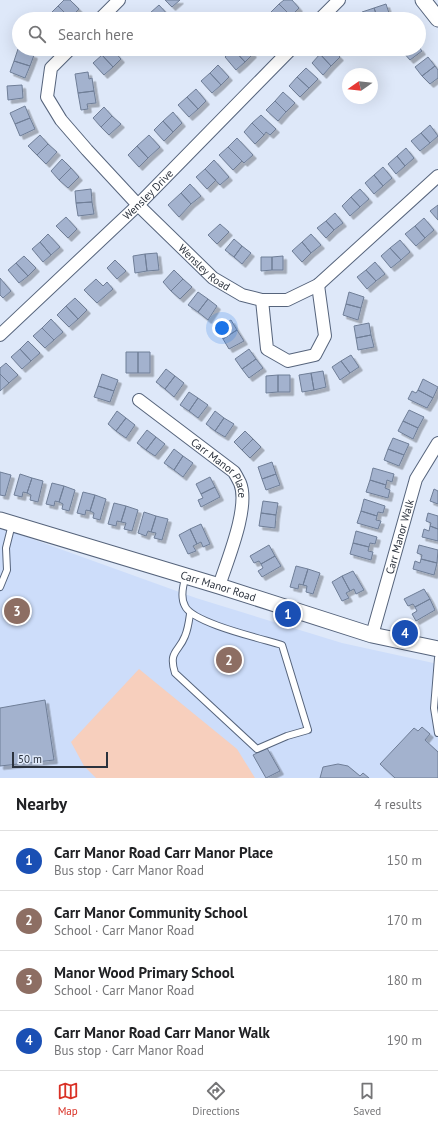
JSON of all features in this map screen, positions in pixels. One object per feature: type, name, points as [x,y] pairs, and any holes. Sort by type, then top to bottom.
[{"type":"street","points":[[107,12],[119,0]]},
{"type":"street","points":[[327,12],[339,0]]},
{"type":"street","points":[[423,0],[438,19]]},
{"type":"street","name":"Wensley Road","points":[[63,56],[51,68],[47,97],[61,120],[138,205],[213,278],[242,295],[262,300],[287,300],[318,285],[438,176]]},
{"type":"street","name":"Wensley Drive","points":[[0,335],[138,205],[284,56]]},
{"type":"street","points":[[262,300],[267,349],[288,361],[316,355],[325,336],[318,285]]},
{"type":"street","name":"Carr Manor Place","points":[[139,400],[234,472],[240,484],[242,500],[238,525],[219,586]]},
{"type":"street","name":"Carr Manor Walk","points":[[372,635],[416,479],[438,442]]},
{"type":"street","name":"Carr Manor Road","points":[[6,522],[219,586],[372,635],[438,649]]},
{"type":"lane","points":[[0,587],[7,570],[6,522]]},
{"type":"lane","points":[[186,576],[182,593],[184,606],[190,614],[208,622],[282,645],[308,730],[287,736],[257,750],[176,673],[173,664],[174,653],[185,637],[190,614]]},
{"type":"lane","points":[[438,658],[434,708],[438,733]]},
{"type":"shaded area","points":[[0,529],[24,536],[196,598],[342,643],[438,664],[438,778],[0,778]]},
{"type":"shaded area","points":[[139,669],[237,749],[255,778],[96,778],[84,766],[71,742]]},
{"type":"building","points":[[64,0],[70,0],[79,9],[76,12],[64,12],[58,6]]},
{"type":"building","points":[[165,0],[180,0],[172,7]]},
{"type":"building","points":[[284,0],[292,0],[299,8],[295,12],[287,12],[279,4]]},
{"type":"building","points":[[279,4],[287,12],[271,12]]},
{"type":"building","points":[[386,4],[389,12],[375,12],[374,8]]},
{"type":"building","points":[[159,5],[165,12],[151,12]]},
{"type":"building","points":[[58,6],[64,12],[52,12]]},
{"type":"building","points":[[374,8],[375,12],[362,12]]},
{"type":"building","points":[[16,56],[34,56],[30,66],[14,61]]},
{"type":"building","points":[[103,56],[118,56],[121,59],[113,67]]},
{"type":"building","points":[[103,56],[113,67],[104,75],[93,63]]},
{"type":"building","points":[[239,56],[245,62],[236,70],[225,57]]},
{"type":"building","points":[[239,56],[251,56],[245,62]]},
{"type":"building","points":[[318,56],[322,56],[331,66],[323,75],[312,63]]},
{"type":"building","points":[[322,56],[340,57],[331,66]]},
{"type":"building","points":[[406,56],[415,56],[410,60]]},
{"type":"building","points":[[428,57],[435,66],[422,76],[415,67]]},
{"type":"building","points":[[14,61],[30,66],[25,78],[10,72]]},
{"type":"building","points":[[218,65],[229,77],[221,85],[210,73]]},
{"type":"building","points":[[435,66],[438,70],[438,78],[430,84],[422,76]]},
{"type":"building","points":[[306,68],[318,79],[309,88],[297,77]]},
{"type":"building","points":[[88,72],[89,79],[92,78],[94,91],[78,93],[75,74]]},
{"type":"building","points":[[210,73],[221,85],[212,93],[201,81]]},
{"type":"building","points":[[297,77],[309,88],[300,97],[289,86]]},
{"type":"building","points":[[22,85],[23,98],[8,100],[7,86]]},
{"type":"building","points":[[196,89],[206,101],[198,109],[187,97]]},
{"type":"building","points":[[94,91],[96,103],[87,104],[88,109],[81,110],[78,93]]},
{"type":"building","points":[[283,92],[295,103],[286,112],[275,101]]},
{"type":"building","points":[[187,97],[198,109],[189,117],[178,105]]},
{"type":"building","points":[[275,101],[286,112],[278,121],[266,110]]},
{"type":"building","points":[[25,106],[30,118],[15,124],[10,113]]},
{"type":"building","points":[[104,107],[112,116],[101,127],[93,118]]},
{"type":"building","points":[[173,112],[182,123],[173,132],[163,121]]},
{"type":"building","points":[[261,115],[276,129],[270,135],[266,132],[264,135],[252,123]]},
{"type":"building","points":[[112,116],[121,124],[109,135],[101,127]]},
{"type":"building","points":[[30,118],[35,129],[20,136],[15,124]]},
{"type":"building","points":[[163,121],[173,132],[164,141],[154,130]]},
{"type":"building","points":[[252,123],[264,135],[255,144],[244,132]]},
{"type":"building","points":[[430,125],[438,136],[430,143],[421,133]]},
{"type":"building","points":[[421,133],[430,143],[420,151],[411,141]]},
{"type":"building","points":[[40,135],[48,144],[37,155],[28,146]]},
{"type":"building","points":[[149,135],[160,147],[148,158],[137,146]]},
{"type":"building","points":[[237,138],[253,155],[244,163],[228,147]]},
{"type":"building","points":[[48,144],[57,152],[46,164],[37,155]]},
{"type":"building","points":[[137,146],[148,158],[139,167],[128,155]]},
{"type":"building","points":[[228,147],[242,161],[233,170],[219,155]]},
{"type":"building","points":[[406,148],[414,158],[405,166],[397,156]]},
{"type":"building","points":[[397,156],[405,166],[396,174],[388,164]]},
{"type":"building","points":[[62,159],[71,168],[59,180],[51,171]]},
{"type":"building","points":[[214,160],[229,177],[220,185],[205,169]]},
{"type":"building","points":[[383,167],[392,178],[383,186],[374,175]]},
{"type":"building","points":[[71,168],[79,177],[68,188],[59,180]]},
{"type":"building","points":[[205,169],[216,180],[207,189],[196,177]]},
{"type":"building","points":[[374,175],[383,186],[374,194],[365,183]]},
{"type":"building","points":[[190,184],[201,196],[191,204],[181,193]]},
{"type":"building","points":[[91,189],[92,202],[76,203],[75,191]]},
{"type":"building","points":[[360,189],[369,199],[360,207],[351,197]]},
{"type":"building","points":[[181,193],[191,204],[179,217],[168,205]]},
{"type":"building","points":[[351,197],[360,207],[350,216],[342,206]]},
{"type":"building","points":[[92,202],[94,214],[78,216],[76,203]]},
{"type":"building","points":[[438,205],[438,220],[430,211]]},
{"type":"building","points":[[335,213],[343,223],[334,230],[326,221]]},
{"type":"building","points":[[66,217],[77,229],[68,238],[56,226]]},
{"type":"building","points":[[424,218],[434,230],[425,238],[415,226]]},
{"type":"building","points":[[326,221],[334,230],[326,238],[317,228]]},
{"type":"building","points":[[220,224],[229,232],[217,244],[208,235]]},
{"type":"building","points":[[415,226],[425,238],[416,246],[405,234]]},
{"type":"building","points":[[48,234],[60,247],[51,255],[40,242]]},
{"type":"building","points":[[311,234],[321,245],[311,253],[302,242]]},
{"type":"building","points":[[234,239],[242,246],[234,257],[225,250]]},
{"type":"building","points":[[400,240],[410,252],[401,260],[390,248]]},
{"type":"building","points":[[40,242],[51,255],[43,262],[32,249]]},
{"type":"building","points":[[302,242],[311,253],[302,262],[292,251]]},
{"type":"building","points":[[242,246],[251,253],[242,264],[234,257]]},
{"type":"building","points":[[390,248],[401,260],[391,268],[381,256]]},
{"type":"building","points":[[157,253],[159,270],[147,271],[145,254]]},
{"type":"building","points":[[145,254],[147,271],[135,273],[133,256]]},
{"type":"building","points":[[24,256],[36,268],[28,276],[16,263]]},
{"type":"building","points":[[283,256],[283,270],[272,270],[272,257]]},
{"type":"building","points":[[261,257],[272,257],[272,270],[261,271]]},
{"type":"building","points":[[115,260],[126,271],[117,279],[107,268]]},
{"type":"building","points":[[375,262],[385,274],[376,281],[366,270]]},
{"type":"building","points":[[16,263],[28,276],[19,283],[8,270]]},
{"type":"building","points":[[174,270],[183,279],[171,291],[163,282]]},
{"type":"building","points":[[366,270],[376,281],[367,289],[357,277]]},
{"type":"building","points":[[0,278],[11,291],[3,298],[0,295]]},
{"type":"building","points":[[96,279],[103,286],[107,282],[113,289],[97,303],[84,290]]},
{"type":"building","points":[[183,279],[192,287],[180,299],[171,291]]},
{"type":"building","points":[[198,292],[208,299],[198,312],[188,305]]},
{"type":"building","points":[[349,292],[364,297],[361,308],[346,304]]},
{"type":"building","points":[[75,298],[87,310],[78,319],[66,306]]},
{"type":"building","points":[[208,299],[217,306],[208,320],[198,312]]},
{"type":"building","points":[[346,304],[361,308],[358,320],[343,315]]},
{"type":"building","points":[[66,306],[78,319],[69,327],[57,315]]},
{"type":"building","points":[[51,319],[63,332],[54,340],[42,328]]},
{"type":"building","points":[[231,320],[237,330],[223,339],[217,328]]},
{"type":"building","points":[[369,323],[371,335],[356,338],[354,326]]},
{"type":"building","points":[[42,328],[54,340],[45,348],[33,336]]},
{"type":"building","points":[[237,330],[244,341],[229,349],[223,339]]},
{"type":"building","points":[[371,335],[374,347],[358,350],[356,338]]},
{"type":"building","points":[[28,341],[40,353],[31,361],[20,349]]},
{"type":"building","points":[[20,349],[31,361],[22,369],[11,357]]},
{"type":"building","points":[[249,349],[256,359],[242,369],[235,359]]},
{"type":"building","points":[[126,352],[138,352],[138,373],[126,373]]},
{"type":"building","points":[[138,352],[150,352],[150,373],[138,373]]},
{"type":"building","points":[[351,355],[359,367],[350,373],[341,361]]},
{"type":"building","points":[[256,359],[263,368],[249,378],[242,369]]},
{"type":"building","points":[[341,361],[350,373],[340,380],[332,367]]},
{"type":"building","points":[[6,363],[18,375],[9,383],[0,374],[0,368]]},
{"type":"building","points":[[166,369],[175,376],[165,389],[156,382]]},
{"type":"building","points":[[323,371],[326,387],[314,390],[311,373]]},
{"type":"building","points":[[311,373],[314,390],[302,392],[299,375]]},
{"type":"building","points":[[0,374],[9,383],[0,391]]},
{"type":"building","points":[[102,374],[118,380],[114,391],[98,386]]},
{"type":"building","points":[[278,375],[290,375],[290,392],[278,392]]},
{"type":"building","points":[[278,375],[278,392],[266,393],[266,376]]},
{"type":"building","points":[[175,376],[184,383],[174,397],[165,389]]},
{"type":"building","points":[[423,379],[438,387],[433,398],[418,390]]},
{"type":"building","points":[[98,386],[114,391],[110,402],[94,397]]},
{"type":"building","points":[[418,390],[433,398],[427,408],[408,399],[412,391],[416,393]]},
{"type":"building","points":[[189,392],[198,398],[189,411],[180,405]]},
{"type":"building","points":[[198,398],[208,405],[198,418],[189,411]]},
{"type":"building","points":[[409,410],[424,417],[418,428],[403,421]]},
{"type":"building","points":[[117,411],[126,418],[116,431],[108,424]]},
{"type":"building","points":[[215,411],[224,418],[215,431],[206,424]]},
{"type":"building","points":[[126,418],[135,425],[126,438],[116,431]]},
{"type":"building","points":[[224,418],[234,424],[225,437],[215,431]]},
{"type":"building","points":[[403,421],[418,428],[413,439],[398,431]]},
{"type":"building","points":[[147,430],[156,437],[146,450],[137,443]]},
{"type":"building","points":[[245,431],[253,439],[242,450],[234,442]]},
{"type":"building","points":[[156,437],[165,444],[155,456],[146,450]]},
{"type":"building","points":[[393,438],[409,444],[404,455],[388,449]]},
{"type":"building","points":[[253,439],[261,447],[250,458],[242,450]]},
{"type":"building","points":[[174,449],[183,456],[174,470],[164,463]]},
{"type":"building","points":[[388,449],[404,455],[399,466],[384,460]]},
{"type":"building","points":[[183,456],[193,463],[183,477],[174,470]]},
{"type":"building","points":[[272,462],[276,474],[262,479],[258,467]]},
{"type":"building","points":[[373,468],[394,474],[392,482],[387,480],[386,485],[370,480]]},
{"type":"building","points":[[0,472],[11,475],[5,496],[0,495]]},
{"type":"building","points":[[20,474],[32,478],[27,493],[23,492],[22,497],[14,495]]},
{"type":"building","points":[[276,474],[280,485],[266,490],[262,479]]},
{"type":"building","points":[[210,477],[215,487],[201,494],[196,484]]},
{"type":"building","points":[[32,478],[43,481],[38,502],[30,500],[31,495],[27,493]]},
{"type":"building","points":[[370,480],[386,485],[385,488],[390,490],[388,498],[366,492]]},
{"type":"building","points":[[52,483],[64,486],[59,502],[55,501],[54,506],[46,504]]},
{"type":"building","points":[[64,486],[75,490],[69,511],[62,509],[63,504],[59,502]]},
{"type":"building","points":[[215,487],[220,497],[201,507],[198,500],[203,498],[201,494]]},
{"type":"building","points":[[434,489],[438,491],[438,504],[430,501]]},
{"type":"building","points":[[83,492],[95,495],[90,511],[86,510],[85,515],[77,513]]},
{"type":"building","points":[[95,495],[106,499],[100,520],[93,518],[94,513],[90,511]]},
{"type":"building","points":[[364,499],[385,506],[383,513],[378,512],[377,516],[361,511]]},
{"type":"building","points":[[263,501],[278,503],[276,515],[261,513]]},
{"type":"building","points":[[114,503],[126,506],[121,522],[117,521],[116,526],[108,524]]},
{"type":"building","points":[[126,506],[138,510],[132,531],[124,529],[126,523],[121,522]]},
{"type":"building","points":[[361,511],[377,516],[376,520],[381,521],[378,529],[357,523]]},
{"type":"building","points":[[144,512],[156,516],[151,532],[148,531],[146,536],[138,533]]},
{"type":"building","points":[[261,513],[276,515],[275,528],[259,526]]},
{"type":"building","points":[[428,513],[438,516],[438,529],[430,526],[431,523],[426,521]]},
{"type":"building","points":[[156,516],[168,519],[162,540],[154,538],[156,533],[151,532]]},
{"type":"building","points":[[201,524],[210,544],[203,547],[201,542],[197,544],[190,529]]},
{"type":"building","points":[[430,526],[438,529],[438,541],[422,537],[424,529],[429,531]]},
{"type":"building","points":[[190,529],[197,544],[193,546],[196,551],[188,554],[179,535]]},
{"type":"building","points":[[356,531],[377,537],[375,544],[370,543],[369,547],[353,543]]},
{"type":"building","points":[[353,543],[369,547],[368,551],[373,552],[371,560],[350,554]]},
{"type":"building","points":[[269,545],[275,556],[261,564],[259,561],[254,563],[250,556]]},
{"type":"building","points":[[419,545],[438,550],[437,563],[421,559],[422,555],[417,553]]},
{"type":"building","points":[[275,556],[281,566],[262,577],[258,571],[263,568],[261,564]]},
{"type":"building","points":[[421,559],[437,563],[434,575],[413,569],[415,561],[420,563]]},
{"type":"building","points":[[296,566],[308,569],[303,585],[299,584],[298,589],[290,587]]},
{"type":"building","points":[[308,569],[320,573],[313,594],[306,592],[307,586],[303,585]]},
{"type":"building","points":[[353,571],[364,590],[356,594],[354,589],[350,591],[342,576]]},
{"type":"building","points":[[342,576],[350,591],[346,593],[349,598],[342,601],[332,582]]},
{"type":"building","points":[[424,589],[430,599],[415,607],[413,604],[408,606],[404,599]]},
{"type":"building","points":[[430,599],[435,610],[416,621],[412,614],[417,611],[415,607]]},
{"type":"building","points":[[45,700],[54,760],[0,766],[0,708]]},
{"type":"building","points":[[422,727],[430,734],[425,740],[438,752],[438,778],[395,778],[380,764],[414,728],[418,731]]},
{"type":"building","points":[[267,748],[280,771],[266,778],[253,755]]},
{"type":"building","points":[[338,764],[348,766],[360,776],[363,773],[369,778],[320,778],[323,767]]},
{"type":"place","name":"Manor Wood Primary School","points":[[17,611]]},
{"type":"place","name":"Carr Manor Road Carr Manor Place","points":[[288,614]]},
{"type":"place","name":"Carr Manor Road Carr Manor Walk","points":[[405,633]]},
{"type":"place","name":"Carr Manor Community School","points":[[229,660]]}]
